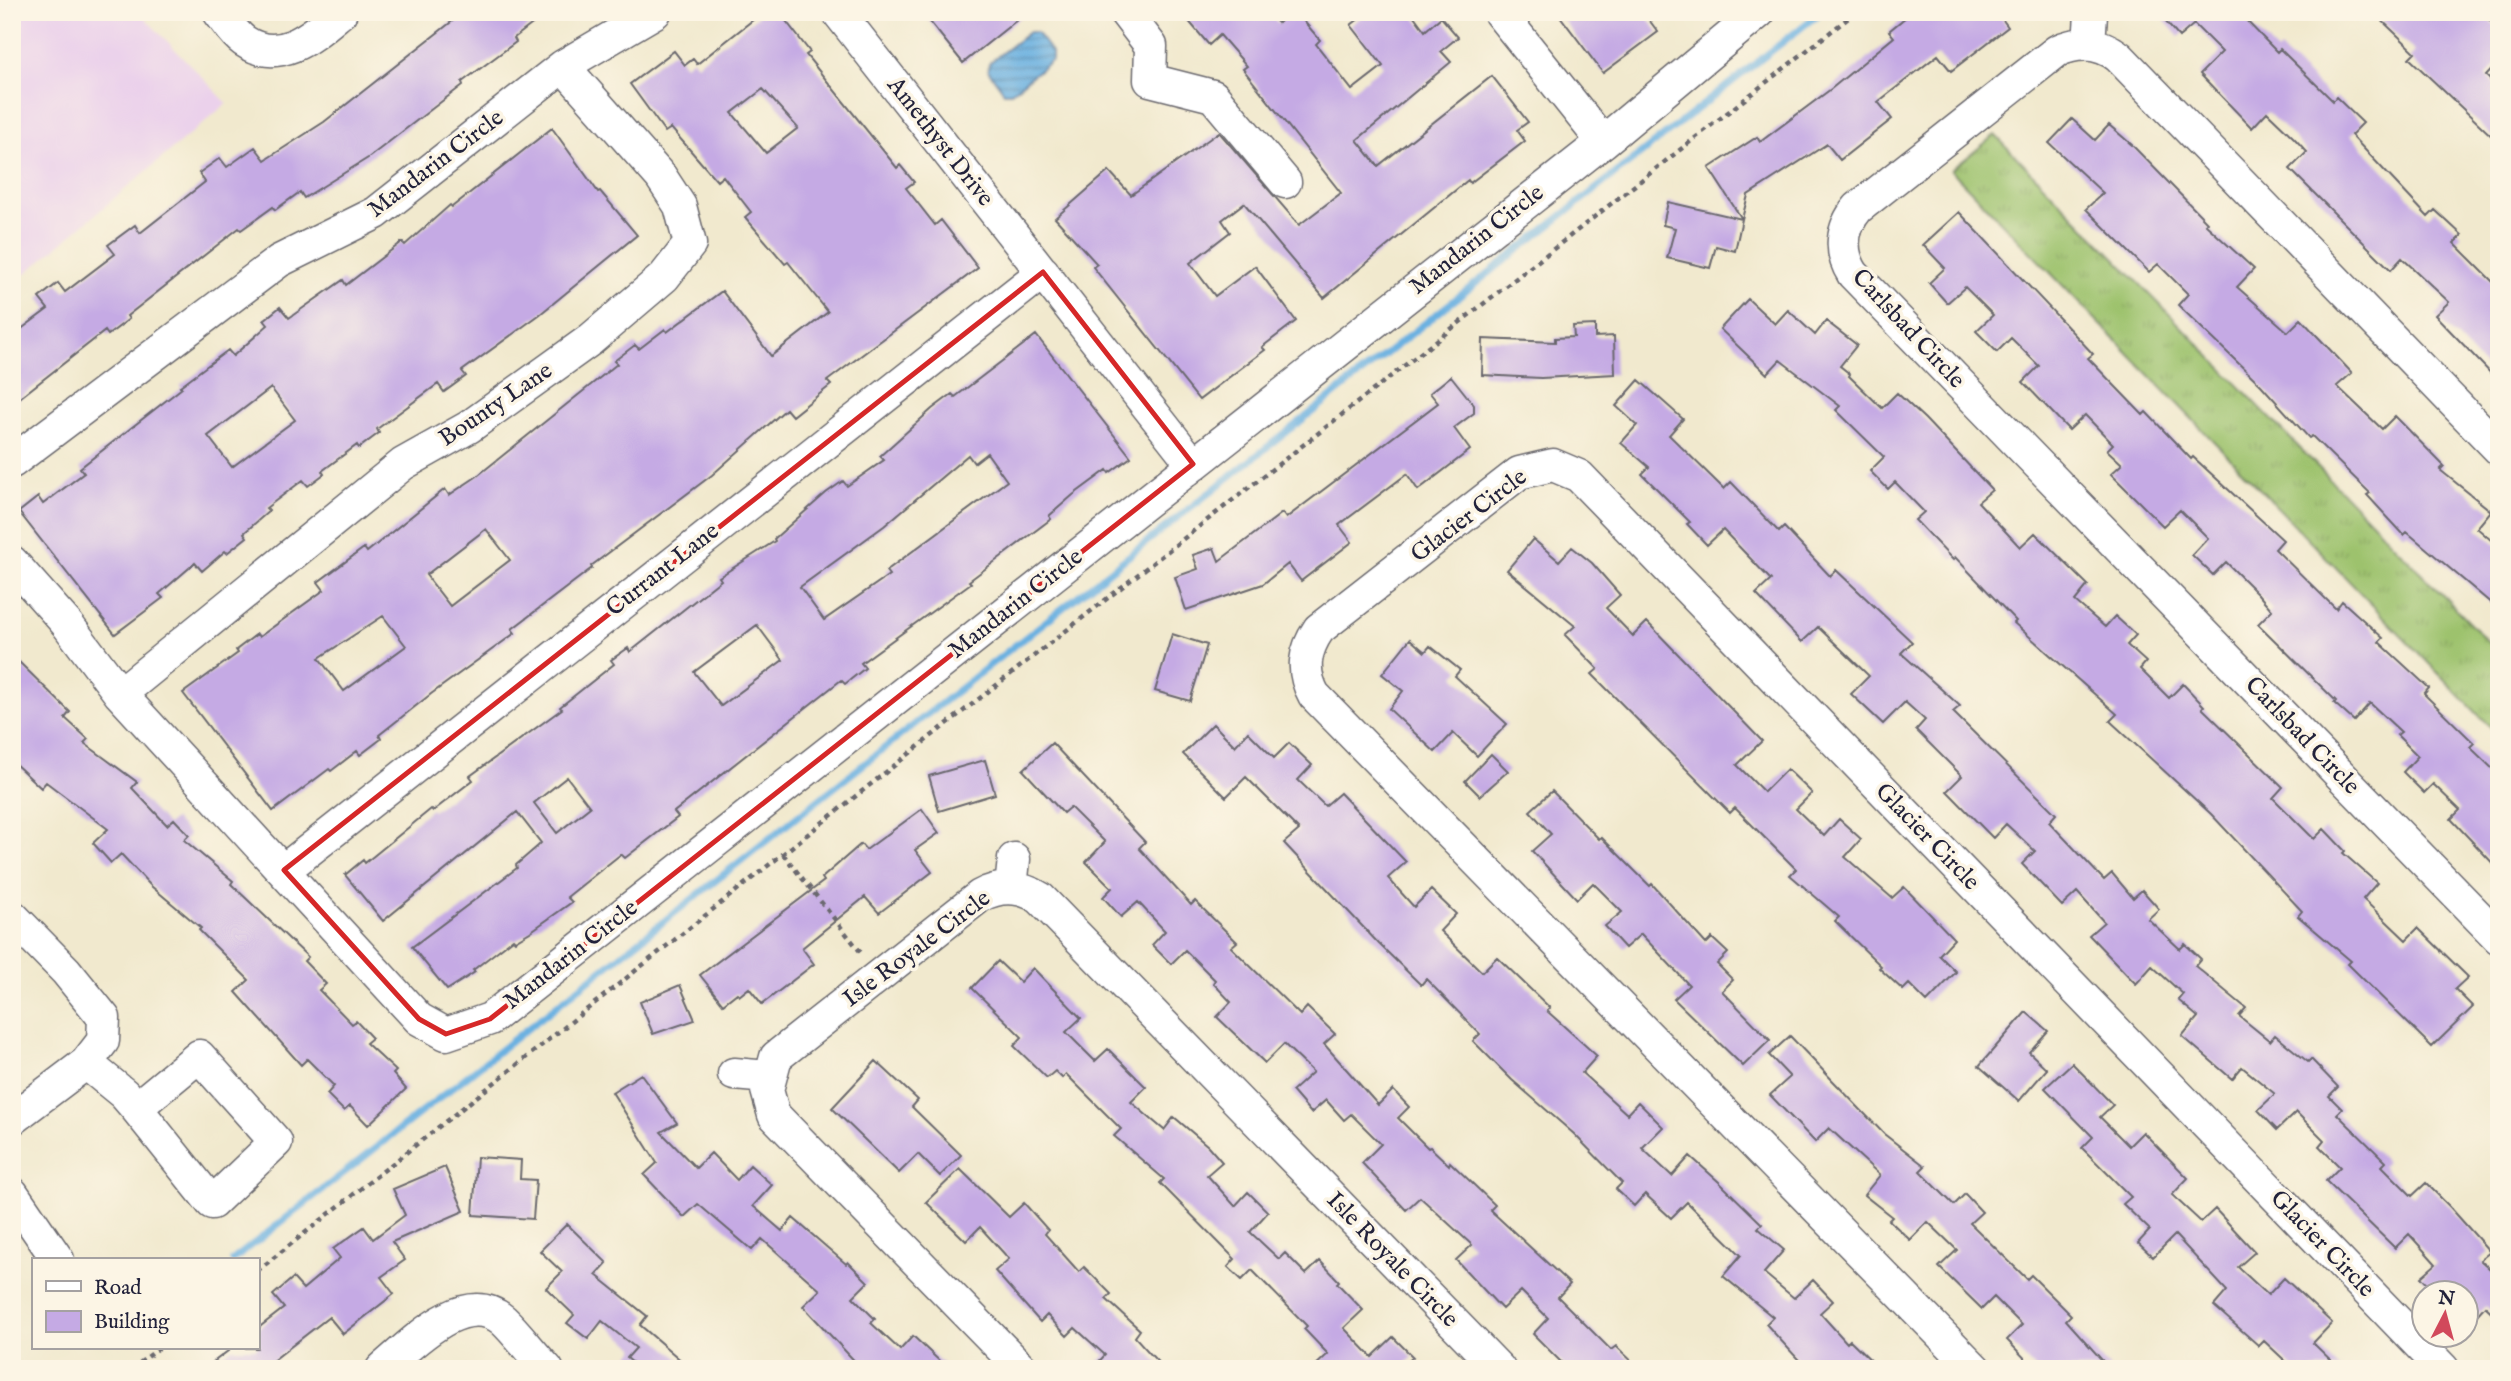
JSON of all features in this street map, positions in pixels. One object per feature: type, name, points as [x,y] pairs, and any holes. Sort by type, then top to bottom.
[{"type":"street","points":[[219,12],[245,42],[277,50],[310,38],[341,12]]},
{"type":"street","name":"Mandarin Circle","points":[[12,461],[279,261],[376,213],[563,66],[655,12]]},
{"type":"street","name":"Amethyst Drive","points":[[838,12],[1043,272]]},
{"type":"street","points":[[1125,12],[1151,46],[1150,79],[1213,96],[1285,183]]},
{"type":"street","points":[[1499,12],[1603,142]]},
{"type":"street","name":"Mandarin Circle","points":[[12,562],[67,624],[120,694],[419,1019],[446,1034],[489,1019],[1603,142],[1759,12]]},
{"type":"street","name":"Carlsbad Circle","points":[[2499,449],[2090,29],[2075,44],[2057,51],[1858,208],[1847,223],[1830,233],[1853,274],[2499,938]]},
{"type":"street","name":"Bounty Lane","points":[[120,694],[403,464],[469,426],[590,340],[664,277],[690,244],[680,206],[661,177],[563,66]]},
{"type":"street","points":[[1043,272],[1193,464]]},
{"type":"street","name":"Currant Lane","points":[[284,870],[1043,272]]},
{"type":"street","name":"Glacier Circle","points":[[1975,1369],[1314,695],[1291,657],[1312,640],[1319,629],[1519,472],[1553,452],[2443,1369]]},
{"type":"street","name":"Isle Royale Circle","points":[[768,1077],[776,1057],[1013,873],[1499,1369]]},
{"type":"street","points":[[12,916],[66,971],[104,1018],[103,1041],[86,1063],[12,1119]]},
{"type":"street","points":[[86,1063],[124,1094],[212,1203],[276,1142],[199,1056],[136,1108]]},
{"type":"street","points":[[734,1074],[768,1077],[766,1090],[774,1115],[1022,1369]]},
{"type":"street","points":[[12,1193],[57,1258]]},
{"type":"street","points":[[382,1369],[449,1315],[476,1301],[500,1318],[547,1369]]},
{"type":"path","points":[[259,1269],[783,854],[1856,12]]},
{"type":"path","points":[[783,854],[880,976]]},
{"type":"path","points":[[132,1369],[156,1350]]},
{"type":"highlighted area","points":[[1043,272],[1193,464],[490,1019],[446,1034],[419,1019],[284,870]]},
{"type":"shaded area","points":[[12,12],[139,12],[227,103],[12,285]]},
{"type":"green space","points":[[1995,135],[2499,653],[2499,736],[1951,170]]},
{"type":"water","points":[[1029,32],[1036,32],[1052,53],[1052,60],[1011,92],[1004,92],[988,70],[989,63]]},
{"type":"building","points":[[464,12],[548,12],[514,38],[516,42],[462,82],[463,85],[368,158],[304,198],[300,192],[275,210],[273,207],[241,230],[239,228],[127,316],[129,319],[108,335],[105,331],[12,404],[12,336],[48,309],[39,298],[58,283],[65,292],[115,254],[108,245],[135,225],[140,233],[205,182],[199,173],[220,158],[227,167],[255,147],[265,160],[324,122]]},
{"type":"building","points":[[763,12],[779,12],[810,52],[806,55],[897,168],[900,165],[914,182],[906,188],[935,225],[941,220],[978,268],[827,381],[831,385],[792,416],[786,409],[712,475],[512,629],[515,633],[379,735],[381,739],[360,755],[357,751],[331,771],[329,769],[273,811],[183,693],[238,653],[236,650],[257,634],[259,637],[324,590],[318,582],[364,548],[367,552],[445,489],[449,495],[476,477],[617,364],[614,361],[635,345],[639,349],[665,329],[667,332],[722,291],[771,356],[828,312],[788,262],[785,264],[745,217],[751,212],[723,176],[717,181],[671,128],[665,132],[630,84],[674,51],[685,65],[693,59],[697,64]],"holes":[[[763,89],[798,128],[766,153],[732,113]],[[486,529],[510,560],[450,606],[426,575]],[[383,616],[406,646],[344,691],[319,658]]]},
{"type":"building","points":[[922,12],[1027,12],[963,63]]},
{"type":"building","points":[[1181,12],[1268,12],[1278,23],[1290,12],[1296,12],[1320,40],[1316,44],[1352,90],[1383,66],[1351,25],[1368,12],[1411,12],[1425,31],[1441,17],[1458,37],[1441,51],[1451,62],[1357,140],[1378,166],[1492,76],[1528,122],[1517,130],[1525,141],[1470,183],[1468,180],[1324,298],[1244,203],[1222,220],[1230,232],[1190,263],[1215,296],[1255,266],[1296,321],[1262,347],[1265,350],[1199,400],[1093,267],[1097,264],[1055,218],[1109,171],[1131,195],[1219,132],[1299,225],[1341,193],[1243,69],[1247,66],[1220,35],[1209,45]]},
{"type":"building","points":[[1557,12],[1643,12],[1658,32],[1603,73]]},
{"type":"building","points":[[1912,12],[1997,12],[2008,27],[1951,71],[1938,55],[1878,102],[1892,119],[1840,160],[1827,144],[1748,195],[1742,219],[1709,168],[1757,137],[1760,142],[1831,89],[1894,37],[1889,31]]},
{"type":"building","points":[[2157,12],[2238,12],[2277,52],[2280,49],[2333,101],[2336,97],[2363,123],[2351,135],[2428,217],[2435,210],[2462,235],[2454,243],[2499,288],[2499,382],[2435,315],[2449,302],[2402,258],[2391,270],[2290,169],[2307,152],[2294,138],[2267,112],[2252,128],[2200,74],[2222,52],[2194,24],[2179,37]]},
{"type":"building","points":[[2373,12],[2481,12],[2499,29],[2499,62],[2486,76],[2499,88],[2499,143],[2409,58],[2415,52]]},
{"type":"building","points":[[2072,119],[2095,140],[2109,125],[2132,145],[2207,222],[2205,224],[2254,269],[2237,287],[2288,332],[2301,319],[2352,373],[2337,386],[2382,429],[2395,416],[2444,466],[2440,470],[2491,511],[2477,528],[2499,547],[2499,610],[2407,532],[2404,535],[2367,495],[2370,493],[2312,436],[2309,438],[2261,385],[2178,305],[2188,294],[2158,264],[2149,272],[2086,209],[2103,193],[2049,143]]},
{"type":"building","points":[[552,128],[598,192],[600,191],[637,235],[539,315],[462,371],[466,376],[444,392],[438,384],[377,429],[379,433],[359,448],[357,445],[322,471],[324,474],[308,486],[303,480],[266,508],[269,511],[244,533],[247,537],[202,571],[195,563],[159,594],[163,598],[115,634],[19,512],[38,497],[43,504],[84,473],[80,468],[228,350],[233,356],[268,325],[264,320],[280,307],[289,318],[343,280],[346,285],[402,242],[405,245],[450,205],[452,207]],"holes":[[[271,388],[295,420],[232,467],[208,436]]]},
{"type":"building","points":[[1668,202],[1742,219],[1735,251],[1716,246],[1710,268],[1667,258],[1675,228],[1663,225]]},
{"type":"building","points":[[1959,212],[2093,354],[2088,358],[2143,415],[2146,412],[2191,459],[2193,457],[2283,540],[2275,549],[2336,609],[2342,601],[2383,638],[2379,642],[2429,688],[2424,694],[2474,743],[2470,747],[2499,775],[2499,870],[2451,819],[2460,810],[2433,784],[2424,793],[2403,772],[2418,756],[2397,735],[2401,732],[2370,703],[2354,721],[2334,703],[2336,701],[2258,624],[2272,610],[2257,593],[2226,562],[2213,575],[2192,555],[2208,538],[2180,510],[2163,526],[2111,474],[2122,464],[2107,450],[2113,444],[2085,415],[2069,430],[2023,382],[2039,366],[2011,338],[1997,352],[1976,331],[1993,315],[1965,287],[1947,303],[1929,283],[1945,268],[1923,245]]},
{"type":"building","points":[[1748,299],[1775,324],[1788,310],[1815,335],[1826,321],[1857,345],[1840,366],[1849,376],[1882,408],[1897,393],[1925,419],[1992,490],[1978,502],[2020,547],[2035,533],[2088,585],[2075,601],[2105,627],[2115,616],[2136,635],[2127,645],[2146,662],[2140,669],[2169,698],[2183,684],[2204,706],[2202,708],[2283,787],[2273,798],[2314,839],[2324,829],[2345,851],[2343,853],[2377,883],[2363,899],[2406,940],[2418,928],[2468,977],[2455,989],[2473,1007],[2432,1047],[2348,964],[2351,961],[2298,916],[2302,911],[2211,814],[2110,721],[2117,714],[2014,623],[2016,621],[1955,557],[1953,560],[1915,520],[1924,512],[1895,482],[1888,489],[1870,471],[1884,457],[1836,410],[1840,406],[1780,360],[1767,374],[1720,329]]},
{"type":"building","points":[[1595,325],[1595,337],[1614,336],[1615,374],[1541,378],[1482,375],[1483,339],[1555,342],[1555,338],[1574,337],[1573,326]]},
{"type":"building","points":[[1036,335],[1131,457],[1109,473],[1107,470],[1073,495],[1049,516],[1051,519],[969,581],[971,583],[861,663],[865,668],[845,684],[841,680],[674,812],[678,817],[625,858],[621,854],[567,897],[572,902],[530,932],[515,941],[513,939],[473,970],[475,972],[447,990],[412,947],[517,868],[516,865],[541,843],[517,812],[383,921],[345,875],[363,860],[365,863],[431,809],[433,811],[473,780],[470,776],[562,709],[560,707],[614,664],[611,660],[628,648],[630,652],[721,580],[719,577],[775,541],[774,539],[826,493],[843,481],[847,486],[884,460],[880,456],[932,409],[952,394],[955,397]],"holes":[[[987,453],[1007,481],[886,571],[889,575],[824,620],[800,587],[884,526],[968,455],[974,463]],[[757,625],[783,660],[721,706],[694,672]],[[567,777],[590,807],[557,833],[534,803]]]},
{"type":"building","points":[[1451,376],[1474,405],[1474,413],[1454,428],[1470,450],[1418,490],[1407,474],[1339,525],[1352,542],[1301,581],[1288,564],[1263,584],[1186,610],[1175,577],[1198,569],[1193,555],[1214,548],[1219,561],[1282,513],[1286,518],[1438,403],[1430,393]]},
{"type":"building","points":[[1639,380],[1683,419],[1669,435],[1724,489],[1731,482],[1779,532],[1784,527],[1830,576],[1836,570],[1912,642],[1901,653],[1960,706],[1953,712],[2056,814],[2049,822],[2104,880],[2112,873],[2133,898],[2142,890],[2159,909],[2148,919],[2180,949],[2185,944],[2201,959],[2195,966],[2246,1008],[2239,1016],[2270,1041],[2275,1035],[2308,1062],[2311,1059],[2338,1087],[2329,1096],[2342,1109],[2337,1114],[2386,1162],[2382,1166],[2412,1196],[2426,1183],[2490,1252],[2480,1260],[2499,1277],[2499,1319],[2485,1306],[2480,1312],[2480,1280],[2424,1280],[2421,1277],[2436,1264],[2409,1234],[2395,1248],[2326,1181],[2340,1167],[2319,1146],[2324,1140],[2296,1112],[2277,1130],[2258,1110],[2275,1094],[2242,1067],[2232,1079],[2182,1036],[2198,1017],[2178,1000],[2183,994],[2152,966],[2136,984],[2089,935],[2104,922],[2077,892],[2062,906],[2022,864],[2035,851],[2006,824],[1993,838],[1947,791],[1962,776],[1916,730],[1925,720],[1905,702],[1883,724],[1851,694],[1869,676],[1818,627],[1802,642],[1756,594],[1771,580],[1723,530],[1707,545],[1687,524],[1690,522],[1642,474],[1649,467],[1621,443],[1637,425],[1616,406]]},
{"type":"building","points":[[1533,539],[1559,561],[1572,547],[1592,563],[1620,595],[1606,608],[1633,636],[1647,622],[1762,741],[1737,765],[1764,792],[1787,769],[1812,793],[1796,809],[1824,836],[1839,819],[1861,839],[1845,857],[1892,898],[1904,887],[1954,939],[1939,955],[1956,972],[1927,1002],[1909,984],[1903,990],[1879,968],[1881,966],[1835,921],[1839,917],[1790,875],[1796,869],[1735,808],[1730,813],[1592,674],[1598,669],[1565,635],[1575,626],[1507,570]]},
{"type":"building","points":[[1172,634],[1207,645],[1190,701],[1155,691]]},
{"type":"building","points":[[1410,639],[1425,652],[1430,646],[1460,670],[1455,676],[1507,724],[1477,756],[1453,733],[1435,752],[1389,709],[1403,691],[1382,674]]},
{"type":"building","points":[[12,655],[70,712],[65,718],[88,739],[84,743],[137,782],[132,788],[167,825],[174,819],[189,835],[184,840],[233,881],[231,884],[308,957],[304,961],[326,984],[319,990],[352,1024],[356,1021],[372,1038],[366,1043],[396,1071],[393,1074],[406,1089],[368,1125],[350,1106],[344,1111],[327,1094],[334,1086],[307,1059],[301,1065],[236,992],[249,980],[199,930],[201,928],[151,886],[121,854],[111,863],[93,843],[108,829],[46,782],[41,788],[12,761]]},
{"type":"building","points":[[1213,724],[1235,746],[1248,732],[1274,758],[1289,743],[1312,765],[1298,780],[1325,806],[1340,793],[1406,862],[1388,878],[1414,907],[1431,890],[1456,914],[1440,931],[1482,972],[1497,957],[1550,1008],[1547,1011],[1597,1056],[1582,1073],[1627,1114],[1638,1102],[1663,1127],[1642,1148],[1672,1176],[1690,1156],[1719,1182],[1762,1224],[1758,1228],[1784,1250],[1764,1273],[1794,1298],[1813,1280],[1833,1301],[1820,1313],[1847,1343],[1850,1340],[1880,1369],[1807,1369],[1766,1324],[1773,1317],[1723,1276],[1741,1255],[1687,1202],[1671,1218],[1645,1194],[1634,1206],[1616,1189],[1622,1183],[1574,1134],[1512,1080],[1473,1041],[1480,1034],[1426,979],[1421,985],[1284,843],[1299,830],[1246,777],[1226,797],[1183,754]]},
{"type":"building","points":[[1052,743],[1145,842],[1139,848],[1191,905],[1195,901],[1237,942],[1231,947],[1300,1015],[1307,1007],[1335,1034],[1324,1044],[1378,1105],[1393,1090],[1409,1107],[1398,1118],[1428,1148],[1449,1165],[1450,1162],[1495,1205],[1490,1210],[1570,1284],[1558,1297],[1611,1350],[1616,1346],[1640,1369],[1568,1369],[1533,1334],[1548,1318],[1521,1291],[1502,1309],[1456,1260],[1472,1245],[1420,1197],[1406,1210],[1362,1163],[1381,1144],[1351,1114],[1344,1120],[1326,1100],[1311,1113],[1292,1091],[1313,1072],[1284,1044],[1265,1063],[1217,1017],[1231,1002],[1213,983],[1215,980],[1185,950],[1171,964],[1152,945],[1165,931],[1138,902],[1121,917],[1103,897],[1112,888],[1086,862],[1105,842],[1070,807],[1063,813],[1023,770]]},
{"type":"building","points":[[1491,754],[1508,771],[1480,796],[1465,781]]},
{"type":"building","points":[[985,760],[995,794],[939,811],[929,776]]},
{"type":"building","points":[[1552,791],[1599,839],[1601,837],[1650,886],[1652,884],[1706,944],[1712,938],[1728,953],[1717,964],[1733,980],[1722,991],[1770,1040],[1743,1066],[1674,999],[1689,985],[1641,934],[1625,948],[1605,926],[1622,912],[1593,883],[1577,899],[1532,851],[1551,834],[1530,811]]},
{"type":"building","points":[[922,809],[939,833],[915,850],[932,872],[879,913],[865,897],[802,948],[814,964],[762,1004],[749,988],[723,1004],[700,975],[824,881],[822,878],[861,844],[866,850]]},
{"type":"building","points":[[998,961],[1020,982],[1033,968],[1081,1018],[1066,1032],[1095,1061],[1108,1049],[1146,1087],[1131,1102],[1164,1130],[1174,1117],[1208,1146],[1222,1162],[1207,1175],[1235,1206],[1248,1192],[1268,1212],[1250,1232],[1279,1259],[1285,1253],[1306,1274],[1320,1261],[1339,1281],[1337,1283],[1363,1310],[1344,1328],[1372,1357],[1393,1337],[1413,1357],[1400,1369],[1312,1369],[1328,1354],[1304,1329],[1307,1326],[1252,1270],[1242,1280],[1228,1267],[1235,1259],[1160,1183],[1164,1179],[1114,1136],[1121,1129],[1066,1074],[1062,1078],[1055,1071],[1047,1078],[1014,1046],[1022,1037],[972,988]]},
{"type":"building","points":[[680,985],[695,1020],[653,1034],[640,1002]]},
{"type":"building","points":[[2026,1012],[2048,1031],[2029,1052],[2047,1069],[2019,1101],[1979,1066]]},
{"type":"building","points":[[1790,1036],[1884,1134],[1925,1166],[1920,1171],[1954,1205],[1965,1194],[1982,1212],[1970,1223],[2027,1279],[2031,1275],[2071,1315],[2066,1320],[2110,1369],[2035,1369],[2007,1340],[2022,1325],[1994,1297],[1982,1309],[1939,1267],[1957,1250],[1928,1222],[1910,1240],[1889,1220],[1892,1217],[1864,1195],[1880,1175],[1829,1128],[1815,1142],[1770,1095],[1790,1077],[1769,1055]]},
{"type":"building","points":[[876,1061],[918,1100],[912,1107],[961,1155],[940,1176],[918,1154],[899,1173],[832,1108]]},
{"type":"building","points":[[2072,1063],[2113,1105],[2100,1117],[2129,1146],[2143,1132],[2188,1178],[2172,1195],[2201,1222],[2215,1209],[2255,1252],[2238,1267],[2268,1295],[2284,1278],[2332,1323],[2313,1343],[2340,1369],[2294,1369],[2264,1341],[2259,1346],[2214,1306],[2227,1291],[2175,1235],[2153,1257],[2138,1243],[2150,1230],[2123,1204],[2131,1197],[2082,1148],[2093,1137],[2045,1088]]},
{"type":"building","points":[[641,1074],[677,1123],[661,1132],[696,1168],[711,1153],[737,1180],[750,1165],[772,1185],[753,1206],[782,1231],[793,1218],[846,1264],[848,1262],[868,1282],[853,1297],[875,1319],[871,1323],[900,1350],[913,1336],[948,1369],[862,1369],[803,1306],[820,1290],[762,1239],[752,1250],[698,1204],[684,1217],[644,1175],[657,1163],[612,1092]]},
{"type":"building","points":[[477,1157],[521,1160],[520,1179],[536,1180],[533,1219],[473,1215]]},
{"type":"building","points":[[445,1167],[464,1211],[392,1242],[405,1260],[381,1277],[394,1294],[343,1334],[329,1317],[262,1369],[204,1369],[229,1350],[259,1350],[259,1327],[284,1308],[273,1295],[293,1278],[303,1289],[340,1258],[333,1249],[364,1227],[373,1239],[405,1215],[393,1189]]},
{"type":"building","points":[[960,1169],[1009,1217],[1024,1203],[1048,1230],[1045,1234],[1079,1272],[1084,1267],[1111,1294],[1106,1299],[1140,1330],[1135,1337],[1164,1369],[1092,1369],[1105,1355],[1075,1328],[1067,1336],[1047,1315],[1040,1322],[995,1271],[1009,1259],[980,1227],[966,1241],[926,1202]]},
{"type":"building","points":[[567,1224],[607,1263],[596,1275],[647,1316],[640,1325],[691,1369],[640,1369],[627,1358],[636,1348],[602,1321],[588,1339],[567,1323],[574,1315],[546,1288],[562,1272],[540,1251]]},
{"type":"waterway","points":[[236,1258],[1821,12]]}]
